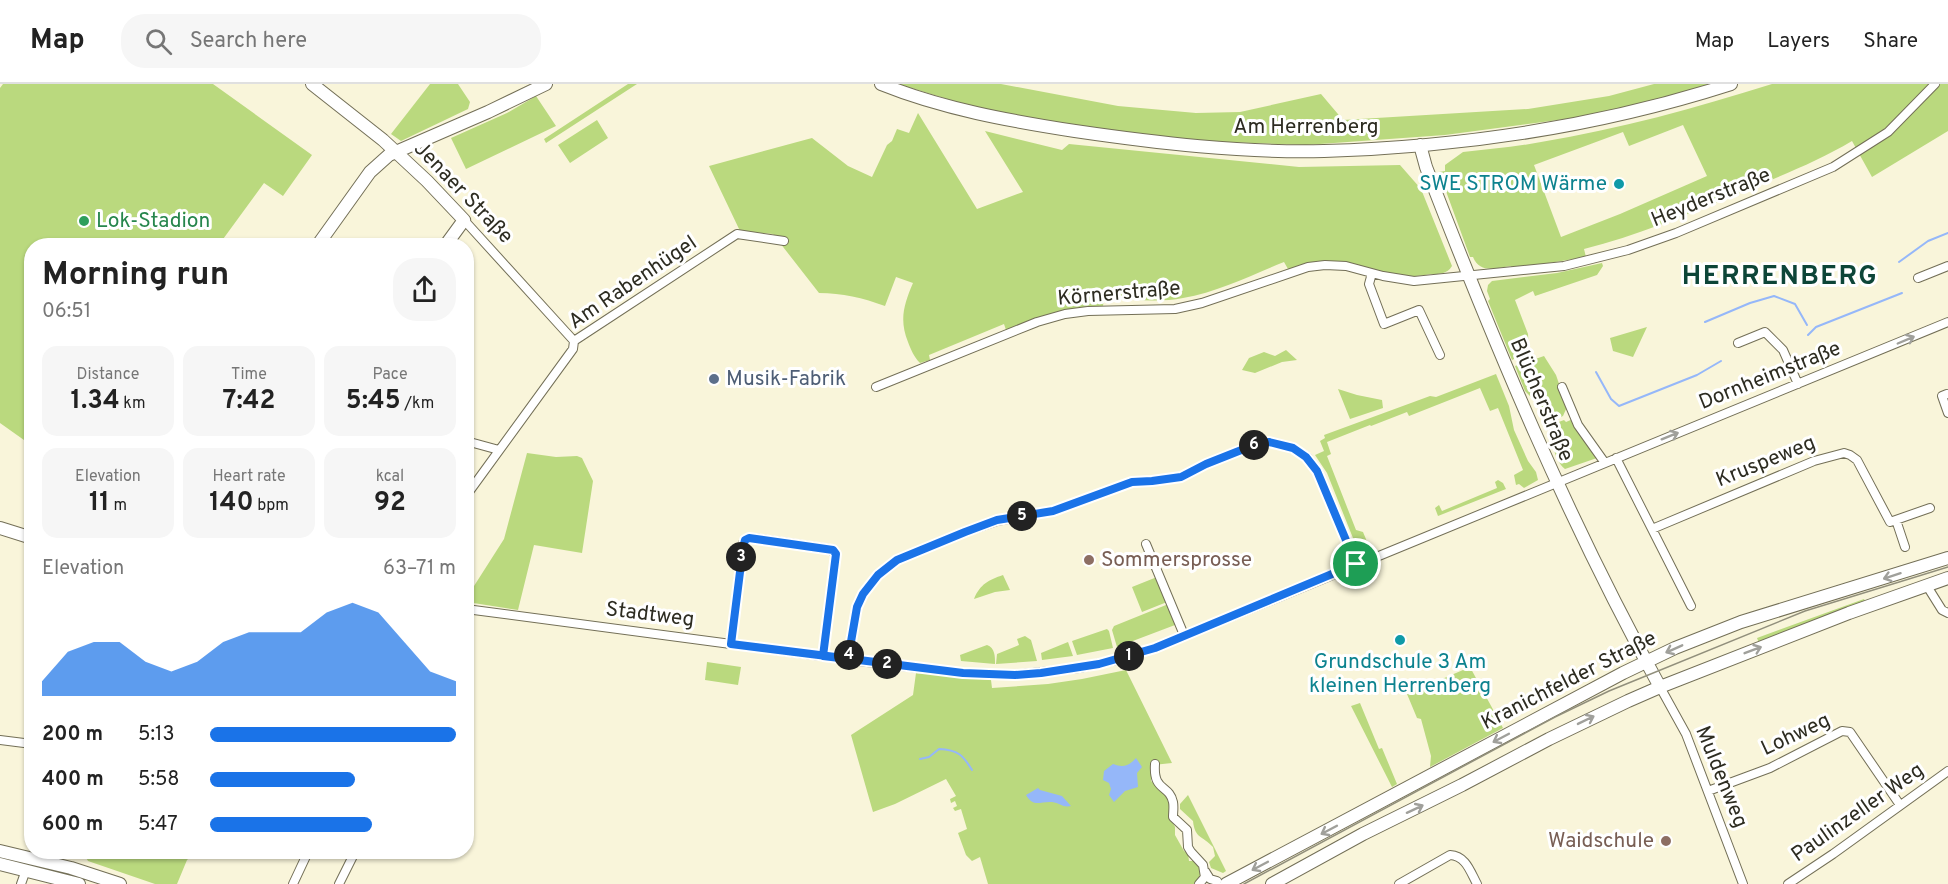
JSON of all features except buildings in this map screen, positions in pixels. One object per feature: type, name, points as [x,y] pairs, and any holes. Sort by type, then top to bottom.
[{"type":"main road","name":"Jenaer Straße","points":[[312,84],[396,152],[464,220]]},
{"type":"main road","points":[[323,238],[379,162],[396,152],[546,84]]},
{"type":"main road","name":"Am Herrenberg","points":[[881,84],[973,111],[1106,135],[1199,146],[1324,151],[1420,145],[1606,119],[1731,84]]},
{"type":"main road","name":"Blücherstraße","points":[[1420,145],[1426,167],[1507,372],[1556,483],[1660,687]]},
{"type":"main road","points":[[452,238],[464,220]]},
{"type":"main road","points":[[0,528],[24,536]]},
{"type":"main road","name":"Kranichfelder Straße","points":[[1222,882],[1646,662],[1741,622],[1948,558]]},
{"type":"main road","name":"Kranichfelder Straße","points":[[1272,884],[1363,834],[1443,795],[1558,734],[1660,687],[1849,613],[1948,578]]},
{"type":"main road","points":[[0,851],[24,856]]},
{"type":"main road","points":[[39,859],[120,884]]},
{"type":"main road","points":[[0,864],[79,884]]},
{"type":"street","name":"Heyderstraße","points":[[1469,277],[1529,271],[1592,260],[1676,233],[1833,167],[1880,138],[1935,84]]},
{"type":"street","name":"Jenaer Straße","points":[[464,220],[574,340]]},
{"type":"street","name":"Am Rabenhügel","points":[[474,485],[573,349],[574,340],[737,234],[784,241]]},
{"type":"street","name":"Körnerstraße","points":[[876,387],[1016,329],[1065,314],[1097,310],[1176,309],[1202,303],[1289,273],[1317,266],[1346,266],[1414,281],[1469,277]]},
{"type":"street","points":[[1917,278],[1948,266]]},
{"type":"street","points":[[1372,273],[1369,284],[1384,324],[1419,310],[1440,355]]},
{"type":"street","name":"Dornheimstraße","points":[[1184,635],[1948,322]]},
{"type":"street","name":"Dornheimstraße","points":[[1738,343],[1765,332],[1783,350],[1798,384]]},
{"type":"street","points":[[1562,387],[1568,416],[1605,463]]},
{"type":"street","points":[[1947,394],[1942,396],[1948,412]]},
{"type":"street","points":[[848,659],[857,607],[863,594],[878,575],[897,560],[997,520],[1053,511],[1132,482],[1181,477],[1206,464],[1254,445],[1269,442],[1293,448],[1311,462],[1317,471],[1356,564]]},
{"type":"street","points":[[474,443],[499,450]]},
{"type":"street","name":"Kruspeweg","points":[[1652,529],[1791,470],[1841,453],[1850,454],[1857,460],[1890,522],[1896,520],[1905,547]]},
{"type":"street","points":[[1616,458],[1691,606]]},
{"type":"street","points":[[1896,520],[1930,508]]},
{"type":"street","points":[[731,644],[743,543],[753,538],[829,549],[836,554],[826,657]]},
{"type":"street","points":[[1146,544],[1184,635]]},
{"type":"street","points":[[1927,586],[1942,610],[1948,613]]},
{"type":"street","name":"Stadtweg","points":[[474,610],[826,657],[963,673],[1015,675],[1080,668],[1120,659],[1184,635]]},
{"type":"street","name":"Muldenweg","points":[[1660,687],[1686,734],[1743,884]]},
{"type":"street","name":"Lohweg","points":[[1708,791],[1770,768],[1842,731],[1850,732],[1900,805]]},
{"type":"street","points":[[0,740],[24,743]]},
{"type":"street","points":[[1155,764],[1154,778],[1173,801],[1173,817],[1187,830],[1191,852],[1200,861],[1210,879],[1222,882]]},
{"type":"street","name":"Paulinzeller Weg","points":[[1788,884],[1948,771]]},
{"type":"street","points":[[1399,884],[1449,855],[1457,855],[1464,859],[1477,884]]},
{"type":"street","points":[[293,884],[305,859]]},
{"type":"street","points":[[339,884],[352,859]]},
{"type":"street","points":[[21,884],[26,870]]},
{"type":"street","points":[[1199,884],[1204,877],[1205,870]]},
{"type":"green space","name":"Lok-Stadion","points":[[3,84],[213,84],[312,155],[283,196],[264,183],[224,238],[24,238],[24,440],[0,423],[0,88]]},
{"type":"green space","points":[[430,84],[458,84],[470,102],[468,109],[401,141],[391,134]]},
{"type":"green space","points":[[628,84],[637,84],[546,143],[544,139]]},
{"type":"green space","points":[[898,84],[1001,84],[1118,106],[1196,113],[1240,112],[1321,94],[1343,120],[1528,109],[1609,96],[1654,84],[1710,84],[1673,96],[1596,115],[1445,135],[1306,145],[1201,141],[1048,122],[967,105]]},
{"type":"green space","points":[[1772,84],[1948,84],[1948,131],[1872,177],[1852,141],[1809,163],[1735,195],[1641,231],[1584,249],[1586,257],[1512,269],[1511,266],[1489,269],[1480,266],[1473,257],[1470,257],[1439,172],[1445,171],[1445,165],[1463,152],[1531,144],[1599,131]],"holes":[[[1683,125],[1707,176],[1561,237],[1534,165],[1623,132],[1629,146]]]},
{"type":"green space","points":[[536,96],[556,126],[466,169],[451,138],[507,113]]},
{"type":"green space","points":[[918,113],[977,209],[1023,192],[985,131],[1062,150],[1069,144],[1299,167],[1400,165],[1421,189],[1452,266],[1443,273],[1398,276],[1346,263],[1319,262],[1288,269],[1284,262],[1235,283],[1196,295],[1164,300],[1104,298],[1103,306],[1054,314],[1006,330],[1004,324],[929,355],[930,360],[920,363],[910,348],[903,319],[905,305],[913,283],[896,277],[885,306],[852,296],[819,293],[773,234],[740,231],[709,166],[812,138],[848,166],[872,177],[897,129],[909,133]]},
{"type":"green space","points":[[597,120],[608,138],[570,163],[558,145]]},
{"type":"green space","points":[[1602,263],[1603,266],[1597,275],[1535,296],[1533,291],[1515,300],[1528,334],[1529,352],[1512,360],[1488,301],[1490,299],[1487,291],[1488,285],[1492,281],[1557,273]]},
{"type":"green space","points":[[1647,327],[1633,357],[1613,351],[1610,338]]},
{"type":"green space","points":[[1286,350],[1297,360],[1282,362],[1255,373],[1242,370],[1249,358],[1264,352],[1275,356]]},
{"type":"green space","points":[[1544,356],[1556,375],[1567,407],[1563,416],[1547,423],[1537,403],[1525,391],[1515,366]]},
{"type":"green space","points":[[1496,374],[1509,406],[1514,430],[1538,480],[1524,488],[1519,484],[1516,485],[1514,475],[1523,470],[1498,408],[1490,411],[1480,388],[1409,416],[1407,412],[1370,425],[1327,442],[1331,454],[1327,456],[1356,530],[1363,532],[1368,544],[1357,548],[1327,473],[1315,455],[1324,451],[1320,441],[1325,438],[1324,435]]},
{"type":"green space","points":[[1338,389],[1382,400],[1383,408],[1350,419]]},
{"type":"green space","points":[[1573,419],[1597,458],[1565,469],[1556,455],[1548,426]]},
{"type":"green space","points":[[527,453],[582,458],[593,481],[582,553],[534,545],[518,610],[474,603],[474,586],[504,539]]},
{"type":"green space","points":[[1498,480],[1506,489],[1438,516],[1435,508],[1439,505],[1442,511],[1497,488],[1495,482]]},
{"type":"green space","points":[[1003,575],[1010,590],[974,599],[986,583]]},
{"type":"green space","points":[[1157,577],[1167,602],[1142,612],[1132,587]]},
{"type":"green space","points":[[1864,599],[1865,601],[1759,643],[1757,638]]},
{"type":"green space","points":[[1168,605],[1175,625],[1117,647],[1112,630],[1114,626]]},
{"type":"green space","points":[[1107,629],[1113,648],[1077,655],[1072,641]]},
{"type":"green space","points":[[1025,636],[1031,640],[1037,661],[996,664],[997,654],[1019,645],[1017,639]]},
{"type":"green space","points":[[1068,642],[1073,656],[1042,660],[1041,653]]},
{"type":"green space","points":[[987,645],[993,650],[995,664],[961,661],[960,655]]},
{"type":"green space","points":[[707,662],[741,667],[738,685],[705,680]]},
{"type":"green space","points":[[1470,667],[1503,728],[1430,767],[1431,756],[1421,719],[1417,718],[1407,694]]},
{"type":"green space","points":[[1126,670],[1172,763],[1153,765],[1151,781],[1164,791],[1170,803],[1175,835],[1184,851],[1188,853],[1189,861],[1196,861],[1203,872],[1196,884],[988,884],[980,857],[972,861],[966,855],[958,833],[967,829],[961,809],[955,811],[953,808],[957,806],[955,801],[951,803],[950,799],[956,796],[946,779],[873,812],[851,735],[913,695],[916,673],[991,680],[992,688],[1048,684]]},
{"type":"green space","points":[[1360,703],[1379,749],[1382,748],[1397,784],[1392,787],[1351,706]]},
{"type":"green space","points":[[1188,795],[1226,871],[1223,873],[1211,868],[1209,862],[1215,856],[1213,847],[1197,834],[1193,821],[1180,809],[1180,804]]},
{"type":"green space","points":[[87,859],[188,859],[177,884],[155,884]]},
{"type":"water","points":[[1136,758],[1142,767],[1137,773],[1138,787],[1125,791],[1114,802],[1109,795],[1111,789],[1109,783],[1103,780],[1104,771],[1113,764],[1126,766]]},
{"type":"water","points":[[1038,788],[1062,796],[1071,806],[1032,801],[1026,795]]},
{"type":"waterway","points":[[1899,262],[1928,241],[1948,233]]},
{"type":"waterway","points":[[1808,335],[1816,327],[1902,293]]},
{"type":"waterway","points":[[1705,322],[1750,303],[1774,296],[1795,304],[1807,325]]},
{"type":"waterway","points":[[1596,372],[1611,399],[1619,406],[1697,375],[1721,361]]},
{"type":"waterway","points":[[920,759],[929,757],[939,749],[951,751],[963,757],[972,770]]},
{"type":"tram line","points":[[1244,884],[1555,717],[1609,691],[1805,611],[1948,567]]},
{"type":"place","name":"SWE STROM Wärme","points":[[1619,184]]},
{"type":"place","name":"Lok-Stadion","points":[[84,221]]},
{"type":"place","name":"Musik-Fabrik","points":[[714,379]]},
{"type":"place","name":"Sommersprosse","points":[[1089,560]]},
{"type":"place","name":"Grundschule 3 Am kleinen Herrenberg","points":[[1400,640]]},
{"type":"place","name":"Waidschule","points":[[1666,841]]},
{"type":"district","name":"HERRENBERG","points":[[1780,277]]},
{"type":"route","points":[[1269,442],[1293,448],[1311,462],[1317,471],[1356,564],[1155,648],[1099,664],[1041,673],[1015,675],[963,673],[867,662],[731,644],[743,543],[749,538],[833,550],[836,554],[823,656],[848,659],[857,607],[863,594],[878,575],[897,560],[997,520],[1046,513],[1132,482],[1181,477],[1206,464],[1254,445],[1269,442]]}]
